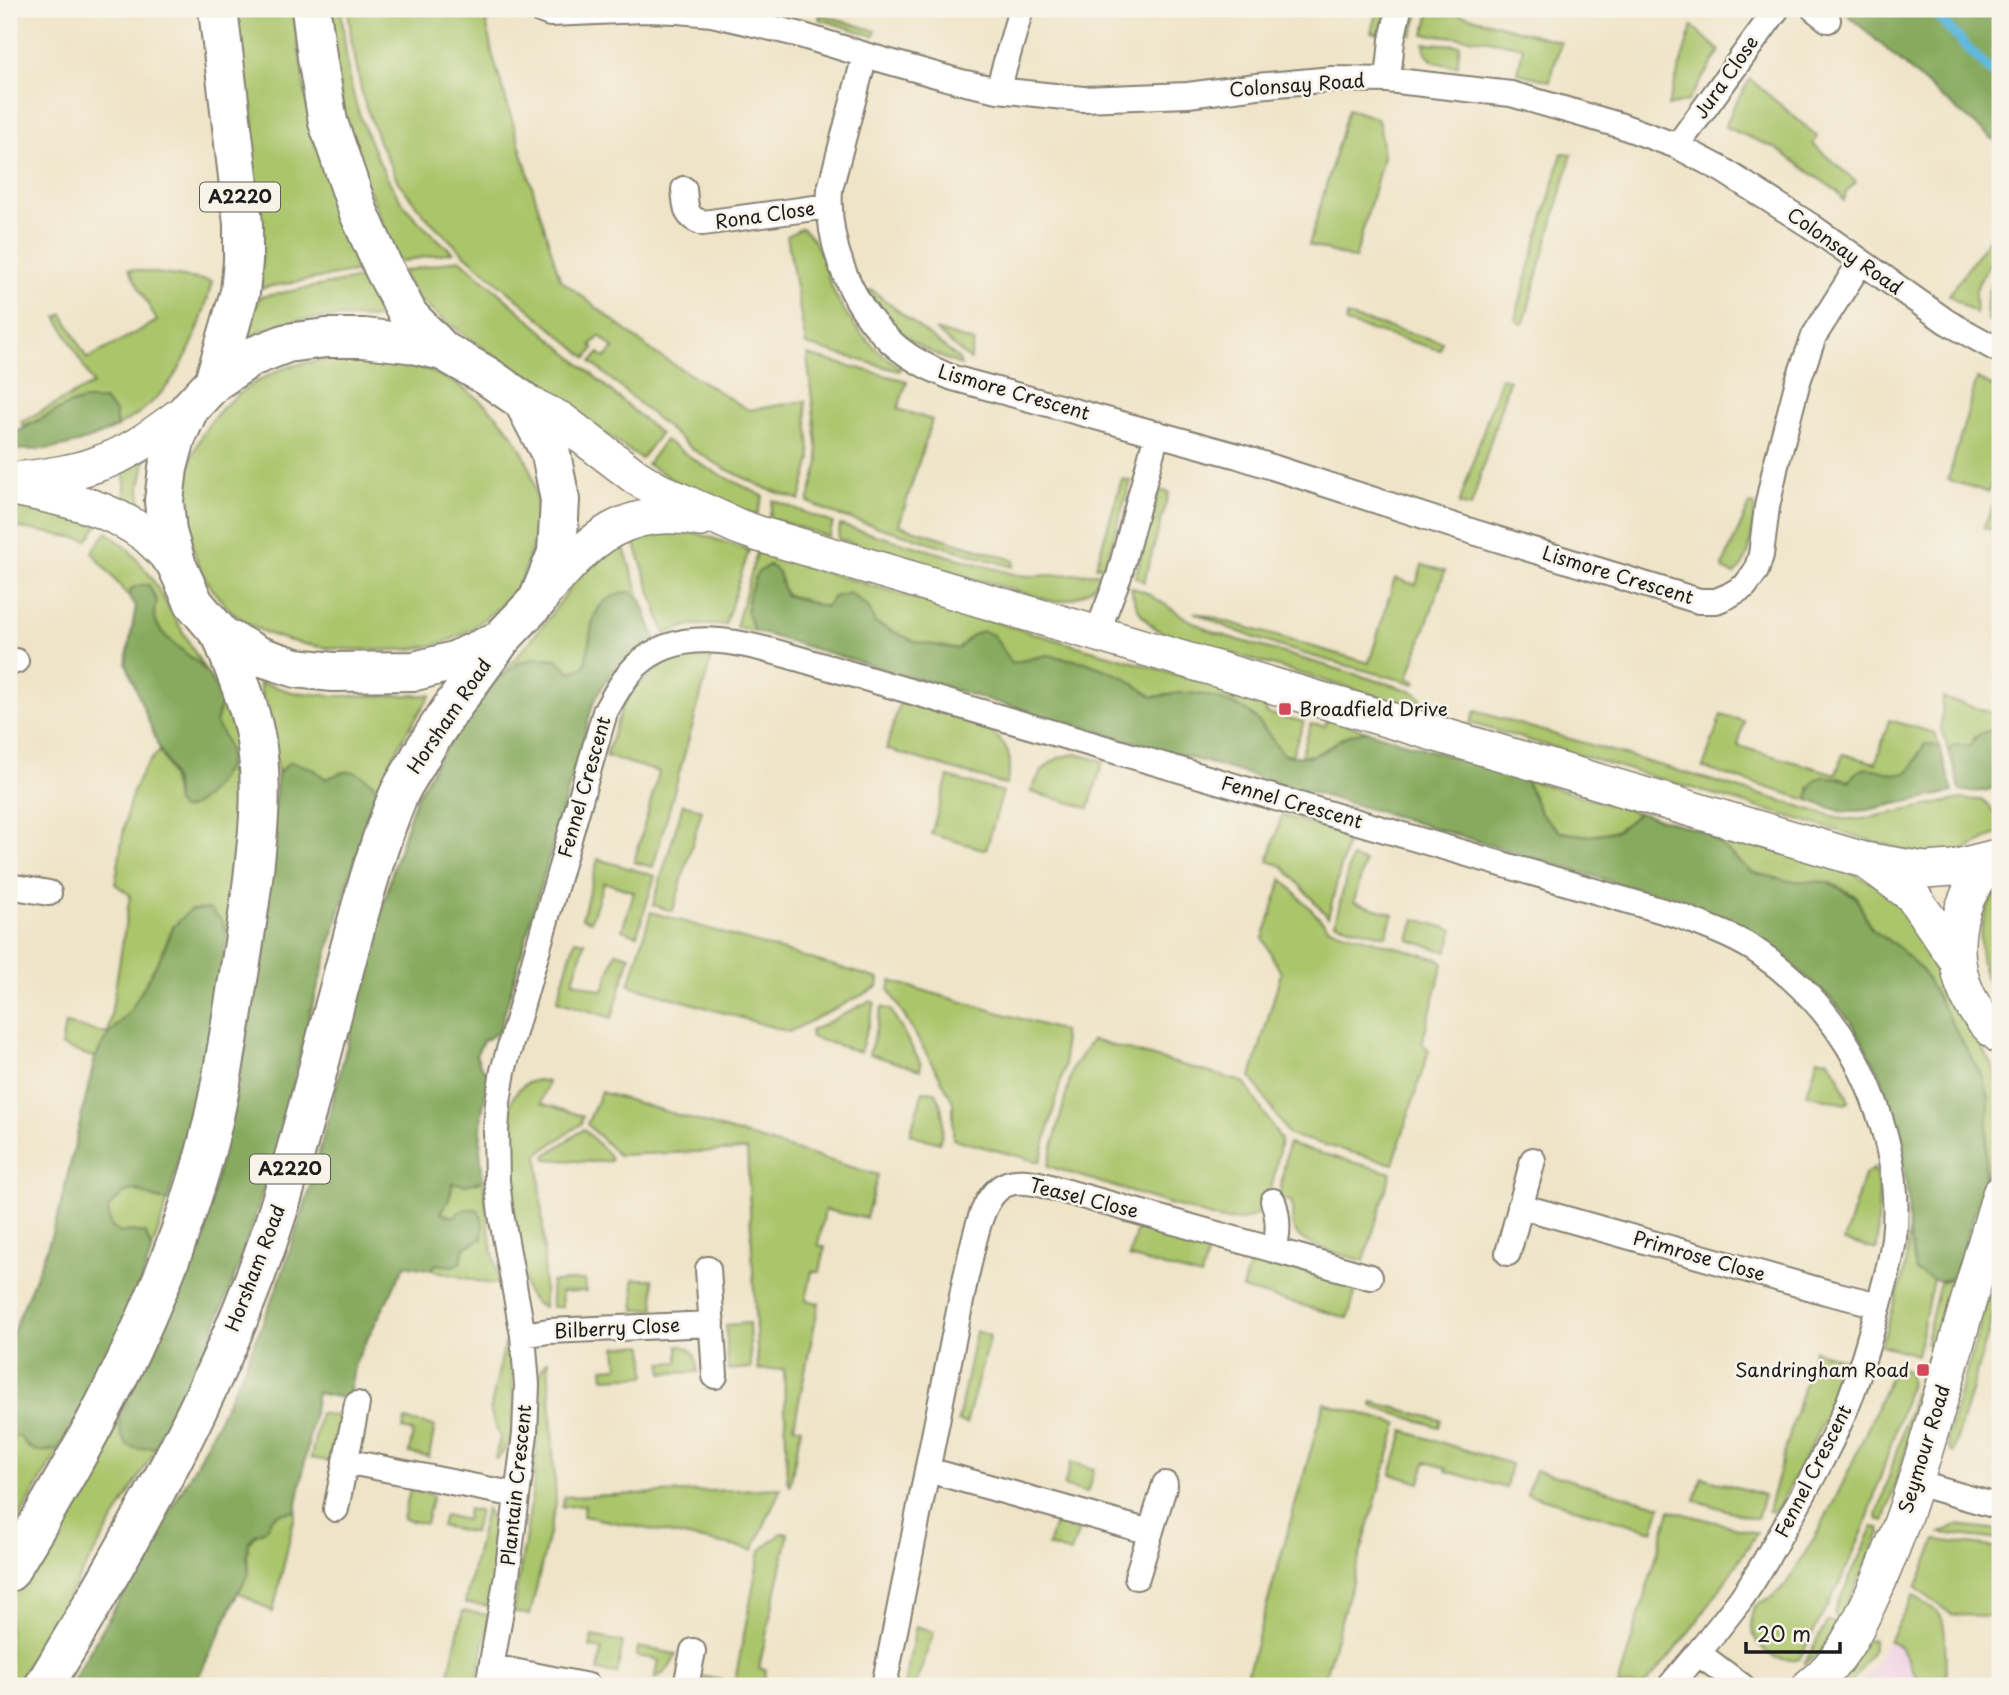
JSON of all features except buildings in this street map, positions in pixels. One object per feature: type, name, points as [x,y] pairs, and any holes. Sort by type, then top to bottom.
[{"type":"main road","name":"A2220","points":[[202,396],[240,292],[243,261],[243,224],[218,9]]},
{"type":"main road","points":[[222,636],[259,656],[296,668],[333,672],[415,671],[454,661],[500,640],[538,600],[557,553],[560,500],[551,454],[523,401],[487,376],[443,351],[409,316],[384,270],[359,213],[328,122],[311,9]]},
{"type":"main road","points":[[9,1572],[123,1369],[162,1283],[198,1180],[221,1082],[244,947],[258,836],[261,787],[257,744],[249,712],[222,636],[194,603],[177,566],[167,532],[164,501],[176,438],[202,396],[251,357],[287,343],[326,338],[364,338],[408,343],[443,351]]},
{"type":"main road","name":"Horsham Road","points":[[44,1686],[96,1600],[198,1409],[241,1310],[275,1219],[305,1118],[370,874],[399,794],[434,732],[500,640]]},
{"type":"street","name":"Colonsay Road","points":[[537,9],[550,14],[643,10],[712,12],[998,90],[1083,99],[1188,95],[1332,79],[1388,80],[1511,94],[1587,115],[1678,146],[1758,191],[1947,323],[2000,351]]},
{"type":"street","points":[[998,90],[1021,9]]},
{"type":"street","points":[[1388,80],[1392,40],[1399,9]]},
{"type":"street","name":"Jura Close","points":[[1678,146],[1777,9]]},
{"type":"street","name":"Lismore Crescent","points":[[865,55],[830,188],[829,206],[838,258],[850,288],[866,314],[891,341],[917,361],[953,378],[1238,456],[1699,601],[1716,601],[1745,586],[1756,571],[1776,465],[1802,370],[1814,336],[1860,262]]},
{"type":"street","name":"Rona Close","points":[[684,189],[687,214],[693,220],[703,223],[829,206]]},
{"type":"street","points":[[9,481],[71,471],[124,453],[145,441],[202,396]]},
{"type":"street","points":[[523,401],[561,419],[657,490],[739,527]]},
{"type":"street","points":[[1097,633],[1119,576],[1157,433]]},
{"type":"street","points":[[9,487],[58,497],[110,513],[149,537],[177,566]]},
{"type":"street","points":[[538,600],[574,558],[593,542],[634,520],[661,515],[690,517],[739,527],[1864,860],[1925,870],[1953,868],[1999,856]]},
{"type":"street","name":"Fennel Crescent","points":[[506,1243],[496,1156],[498,1102],[503,1071],[605,712],[634,668],[666,647],[705,639],[726,640],[799,659],[1680,916],[1723,932],[1751,948],[1791,978],[1818,1005],[1844,1038],[1861,1070],[1885,1129],[1893,1173],[1895,1236],[1889,1269],[1850,1399],[1816,1471],[1760,1570],[1741,1598],[1670,1686]]},
{"type":"street","points":[[1996,1038],[1966,993],[1957,960],[1956,940],[1958,922],[1965,904],[1983,873],[1999,856]]},
{"type":"street","points":[[1864,860],[1912,895],[1957,960]]},
{"type":"street","points":[[9,886],[49,892]]},
{"type":"street","points":[[1508,1253],[1533,1160]]},
{"type":"street","name":"Teasel Close","points":[[884,1686],[976,1234],[988,1200],[995,1191],[1008,1183],[1021,1181],[1039,1184],[1370,1277]]},
{"type":"street","name":"Seymour Road","points":[[1810,1686],[1832,1665],[1857,1628],[1885,1569],[1916,1483],[2000,1194]]},
{"type":"street","points":[[1273,1201],[1279,1227],[1274,1249]]},
{"type":"street","name":"Primrose Close","points":[[1520,1206],[1826,1292],[1879,1304]]},
{"type":"street","name":"Plantain Crescent","points":[[490,1676],[507,1575],[525,1434],[527,1385],[523,1335],[506,1243]]},
{"type":"street","points":[[708,1269],[715,1376]]},
{"type":"street","name":"Bilberry Close","points":[[523,1335],[549,1331],[712,1324]]},
{"type":"street","points":[[336,1509],[357,1405]]},
{"type":"street","points":[[345,1461],[517,1495]]},
{"type":"street","points":[[928,1470],[1150,1532]]},
{"type":"street","points":[[1916,1483],[2000,1507]]},
{"type":"street","points":[[1137,1577],[1165,1485]]},
{"type":"street","points":[[686,1686],[692,1651]]},
{"type":"street","points":[[1698,1653],[1742,1686]]},
{"type":"street","points":[[490,1676],[588,1686]]},
{"type":"shaded area","points":[[1889,1641],[1900,1647],[1922,1686],[1862,1686]]},
{"type":"green space","points":[[235,9],[293,9],[308,111],[322,163],[364,270],[261,288],[262,244]]},
{"type":"green space","points":[[326,9],[341,9],[355,102],[388,178],[414,217],[453,252],[397,262],[347,131]]},
{"type":"green space","points":[[348,9],[484,9],[492,53],[560,279],[655,353],[749,410],[805,401],[811,459],[800,500],[767,489],[692,449],[591,362],[599,353],[605,358],[614,349],[600,336],[591,345],[594,348],[587,358],[463,253],[426,217],[398,182],[379,141],[363,98]]},
{"type":"green space","points":[[1377,9],[1387,9],[1380,34],[1371,32]]},
{"type":"green space","points":[[1411,9],[1420,9],[1412,35],[1405,33]]},
{"type":"green space","points":[[1431,9],[1441,9],[1561,42],[1550,81],[1518,73],[1523,47],[1488,40],[1424,34]]},
{"type":"green space","points":[[1841,9],[2000,9],[2000,145],[1934,91]]},
{"type":"green space","points":[[820,14],[876,31],[874,36],[819,19]]},
{"type":"green space","points":[[1692,26],[1720,51],[1688,101],[1668,106]]},
{"type":"green space","points":[[1424,43],[1460,45],[1457,66],[1430,59]]},
{"type":"green space","points":[[1750,79],[1818,137],[1813,144],[1856,182],[1846,192],[1844,201],[1838,192],[1775,148],[1725,127]]},
{"type":"green space","points":[[1348,109],[1377,118],[1383,158],[1355,259],[1309,245]]},
{"type":"green space","points":[[1562,153],[1572,154],[1524,323],[1521,324],[1515,319]]},
{"type":"green space","points":[[2000,223],[2000,247],[1979,282],[1975,294],[1976,314],[1949,295]]},
{"type":"green space","points":[[802,228],[819,249],[833,290],[853,324],[871,344],[901,368],[899,371],[806,345],[787,236]]},
{"type":"green space","points":[[460,259],[660,434],[641,459],[437,315],[418,299],[401,272]]},
{"type":"green space","points":[[2000,267],[2000,326],[1988,320],[1986,305],[1990,286]]},
{"type":"green space","points":[[129,269],[212,281],[196,334],[180,367],[158,396],[141,412],[117,427],[115,412],[84,400],[24,427],[21,422],[93,384],[57,317],[63,314],[87,359],[157,321]]},
{"type":"green space","points":[[367,277],[384,318],[330,317],[297,320],[246,338],[259,297]]},
{"type":"green space","points":[[872,290],[959,359],[961,365],[932,353],[896,328],[866,292]]},
{"type":"green space","points":[[1347,316],[1442,342],[1440,350],[1346,323]]},
{"type":"green space","points":[[935,330],[974,342],[970,360]]},
{"type":"green space","points":[[807,355],[907,381],[898,409],[932,420],[899,525],[1014,560],[1013,567],[834,514],[808,502],[819,462]]},
{"type":"green space","points":[[323,360],[395,363],[437,374],[463,388],[487,406],[522,450],[532,476],[537,504],[535,532],[524,572],[516,589],[505,601],[464,634],[438,644],[396,650],[340,649],[297,642],[269,634],[235,615],[203,575],[187,522],[185,493],[189,467],[198,442],[212,420],[231,400],[254,383],[287,367]]},
{"type":"green space","points":[[1501,377],[1509,380],[1471,507],[1459,504]]},
{"type":"green space","points":[[1977,379],[2000,390],[2000,467],[1988,492],[1948,480]]},
{"type":"green space","points":[[84,400],[104,400],[115,412],[117,427],[90,439],[64,446],[9,449],[9,436],[68,405]]},
{"type":"green space","points":[[665,440],[707,468],[763,496],[757,515],[712,503],[647,464]]},
{"type":"green space","points":[[141,461],[145,462],[140,486],[141,511],[122,501],[125,487],[123,473]]},
{"type":"green space","points":[[1122,479],[1131,481],[1105,565],[1096,566]]},
{"type":"green space","points":[[1159,490],[1169,492],[1144,582],[1135,577]]},
{"type":"green space","points":[[2000,492],[2000,531],[1983,528]]},
{"type":"green space","points":[[773,500],[833,523],[829,537],[769,518]]},
{"type":"green space","points":[[9,504],[98,525],[88,540],[9,526]]},
{"type":"green space","points":[[1750,504],[1755,505],[1749,552],[1741,568],[1734,574],[1722,567]]},
{"type":"green space","points":[[840,525],[1017,575],[1098,573],[1101,578],[1080,595],[1054,602],[838,539]]},
{"type":"green space","points":[[107,532],[129,550],[150,575],[205,670],[166,637],[154,620],[153,610],[131,589],[129,597],[92,552]]},
{"type":"green space","points":[[693,532],[749,550],[725,625],[690,625],[665,634],[633,539],[645,534]]},
{"type":"green space","points":[[623,545],[641,600],[631,592],[590,634],[585,667],[571,672],[556,659],[517,664],[495,683],[546,622],[575,581],[605,555]]},
{"type":"green space","points":[[757,552],[1268,700],[1266,713],[1304,722],[1292,755],[1283,755],[1258,720],[1229,702],[1189,693],[1153,697],[1124,677],[1085,662],[1047,655],[1012,663],[993,635],[972,635],[958,649],[916,642],[875,623],[868,607],[834,597],[825,607],[785,594],[778,572],[747,611],[754,631],[736,627]]},
{"type":"green space","points":[[769,565],[778,572],[785,595],[825,607],[834,597],[850,593],[868,607],[875,623],[916,642],[958,649],[972,635],[983,631],[993,635],[1012,663],[1047,655],[1085,662],[1124,677],[1153,697],[1189,693],[1229,702],[1258,720],[1284,755],[1310,757],[1327,750],[1340,739],[1367,731],[1525,779],[1541,814],[1560,832],[1591,836],[1618,830],[1639,813],[1706,832],[1751,872],[1789,881],[1828,882],[1856,897],[1871,929],[1898,947],[1922,970],[1983,1078],[1989,1098],[1984,1185],[1953,1278],[1934,1280],[1916,1271],[1909,1233],[1902,1153],[1893,1111],[1880,1074],[1852,1023],[1831,999],[1763,940],[1706,911],[1659,896],[1391,815],[754,631],[747,611],[749,595],[757,573]]},
{"type":"green space","points":[[1422,565],[1445,571],[1408,678],[1416,681],[1415,684],[1275,645],[1194,612],[1369,663],[1395,578],[1416,585]]},
{"type":"green space","points":[[139,585],[149,585],[157,602],[154,612],[161,631],[205,670],[222,699],[216,724],[227,746],[228,761],[212,789],[188,808],[181,809],[176,802],[169,766],[160,750],[126,663],[136,606],[129,597],[131,589]]},
{"type":"green space","points":[[1131,587],[1147,593],[1215,633],[1412,691],[1421,698],[1420,709],[1163,633],[1141,614]]},
{"type":"green space","points":[[631,592],[641,600],[655,638],[618,664],[593,704],[499,1032],[483,1041],[476,1055],[481,1067],[489,1074],[482,1113],[480,1148],[483,1180],[467,1185],[453,1183],[449,1199],[441,1213],[454,1217],[465,1209],[478,1210],[483,1220],[482,1239],[464,1247],[461,1262],[453,1266],[436,1264],[431,1270],[405,1265],[355,1363],[348,1399],[317,1393],[296,1511],[279,1514],[271,1519],[265,1530],[255,1535],[248,1543],[249,1574],[194,1686],[70,1686],[192,1472],[240,1377],[278,1286],[308,1195],[393,869],[415,800],[443,751],[495,683],[517,664],[536,658],[556,659],[571,672],[584,667],[598,609],[605,601]]},
{"type":"green space","points":[[713,652],[653,867],[634,862],[659,772],[606,756],[621,710],[634,688],[671,660]]},
{"type":"green space","points":[[259,682],[292,692],[335,696],[431,695],[394,756],[377,796],[374,784],[343,772],[326,779],[312,768],[278,773]]},
{"type":"green space","points":[[1943,698],[2000,715],[2000,737],[1989,731],[1974,738],[1971,746],[1954,745],[1949,751],[1941,729]]},
{"type":"green space","points":[[222,699],[233,727],[242,785],[240,845],[228,933],[173,927],[162,954],[131,1010],[108,1035],[95,1058],[61,1046],[65,1024],[108,1034],[130,895],[115,884],[127,813],[139,779],[160,751],[171,776],[176,802],[222,733],[216,724]]},
{"type":"green space","points":[[900,702],[967,719],[996,736],[1006,748],[1010,763],[1006,785],[886,749]]},
{"type":"green space","points":[[1475,711],[1843,819],[1863,819],[1960,799],[1981,800],[1996,817],[2000,815],[2000,832],[1962,852],[1947,856],[1910,852],[1470,723]]},
{"type":"green space","points":[[1721,715],[1744,721],[1738,746],[1836,774],[1843,754],[1876,763],[1889,720],[1935,733],[1940,749],[1931,744],[1923,748],[1909,771],[1899,775],[1874,769],[1858,773],[1849,781],[1832,777],[1809,788],[1808,800],[1703,768]]},
{"type":"green space","points":[[1328,718],[1367,731],[1345,737],[1317,753],[1301,756],[1311,724],[1325,726]]},
{"type":"green space","points":[[1989,731],[2000,737],[2000,782],[1987,790],[1961,791],[1949,751],[1954,745],[1970,746],[1977,736]]},
{"type":"green space","points":[[1925,744],[1940,749],[1953,792],[1867,810],[1843,812],[1808,800],[1812,784],[1821,777],[1849,781],[1856,773],[1870,768],[1893,774],[1907,772],[1913,767]]},
{"type":"green space","points":[[1076,754],[1103,761],[1089,808],[1031,792],[1048,765],[1060,758]]},
{"type":"green space","points":[[290,762],[312,768],[326,779],[341,773],[356,772],[374,784],[377,796],[349,879],[311,1010],[277,1150],[239,1265],[179,1411],[157,1447],[137,1449],[127,1445],[121,1435],[119,1415],[161,1326],[211,1201],[240,1077],[278,773]]},
{"type":"green space","points":[[948,777],[1003,792],[986,850],[931,834]]},
{"type":"green space","points":[[1525,779],[1639,813],[1618,830],[1591,836],[1560,832],[1541,814]]},
{"type":"green space","points":[[683,804],[702,810],[673,911],[653,905]]},
{"type":"green space","points":[[1282,815],[1349,836],[1328,917],[1283,866],[1268,861]]},
{"type":"green space","points":[[1706,832],[1842,869],[1887,889],[1913,923],[1997,1075],[2000,1087],[2000,1131],[1984,1185],[1989,1098],[1983,1078],[1898,947],[1871,929],[1856,896],[1828,882],[1789,881],[1751,872]]},
{"type":"green space","points":[[1351,858],[1365,862],[1354,902],[1393,914],[1386,936],[1335,923]]},
{"type":"green space","points":[[598,859],[655,876],[637,935],[622,930],[634,892],[604,882],[591,921],[582,918]]},
{"type":"green space","points":[[1282,879],[1329,928],[1438,959],[1443,964],[1422,1043],[1429,1050],[1393,1164],[1289,1135],[1251,1077],[1281,973],[1263,939]]},
{"type":"green space","points":[[2000,887],[2000,1002],[1986,978],[1980,943],[1984,918]]},
{"type":"green space","points":[[210,909],[221,920],[228,933],[204,1060],[168,1201],[132,1190],[108,1208],[110,1226],[120,1233],[145,1233],[152,1250],[131,1310],[102,1373],[59,1449],[36,1451],[19,1436],[9,1438],[9,1342],[59,1212],[95,1058],[108,1035],[131,1010],[162,954],[173,927],[190,910]]},
{"type":"green space","points":[[651,912],[879,979],[878,987],[789,1032],[629,985]]},
{"type":"green space","points":[[1415,919],[1454,930],[1447,952],[1409,940]]},
{"type":"green space","points":[[575,940],[585,942],[573,981],[603,991],[616,952],[630,956],[612,1018],[557,1001]]},
{"type":"green space","points":[[891,981],[1063,1031],[1065,1065],[1040,1162],[953,1139],[953,1102],[889,990]]},
{"type":"green space","points":[[869,1001],[875,1003],[860,1052],[810,1037],[811,1031]]},
{"type":"green space","points":[[882,1007],[891,1010],[921,1064],[920,1070],[869,1054]]},
{"type":"green space","points":[[1092,1040],[1244,1082],[1281,1140],[1267,1201],[1257,1214],[1243,1220],[1218,1219],[1048,1166],[1073,1067]]},
{"type":"green space","points":[[1818,1058],[1828,1059],[1838,1074],[1849,1102],[1845,1104],[1807,1094]]},
{"type":"green space","points":[[538,1080],[548,1082],[541,1103],[583,1116],[581,1124],[538,1154],[544,1243],[544,1307],[533,1301],[526,1290],[513,1213],[508,1155],[508,1116],[511,1102],[520,1088]]},
{"type":"green space","points":[[923,1091],[936,1092],[940,1104],[943,1124],[939,1143],[910,1134]]},
{"type":"green space","points":[[601,1092],[878,1175],[866,1218],[825,1210],[818,1245],[825,1247],[820,1272],[812,1271],[806,1300],[819,1303],[794,1426],[801,1428],[790,1485],[787,1481],[784,1369],[758,1370],[747,1150],[618,1155],[587,1124]]},
{"type":"green space","points":[[584,1129],[610,1156],[611,1161],[546,1159],[545,1156]]},
{"type":"green space","points":[[1288,1144],[1391,1173],[1364,1261],[1315,1246],[1298,1236],[1294,1230],[1292,1202],[1279,1197]]},
{"type":"green space","points":[[1875,1168],[1879,1192],[1877,1250],[1844,1241],[1864,1175]]},
{"type":"green space","points":[[483,1180],[499,1283],[490,1284],[431,1270],[436,1264],[453,1266],[463,1254],[464,1247],[474,1244],[454,1217],[441,1214],[453,1183],[478,1183]]},
{"type":"green space","points":[[133,1189],[168,1201],[152,1250],[145,1233],[120,1233],[110,1225],[108,1208],[123,1192]]},
{"type":"green space","points":[[1138,1224],[1210,1245],[1201,1277],[1129,1257]]},
{"type":"green space","points":[[1909,1233],[1916,1271],[1933,1280],[1917,1355],[1881,1345],[1904,1273]]},
{"type":"green space","points":[[1251,1256],[1357,1286],[1348,1318],[1242,1289]]},
{"type":"green space","points":[[2000,1258],[2000,1293],[1953,1453],[1947,1437]]},
{"type":"green space","points":[[1953,1278],[1936,1345],[1925,1344],[1940,1282]]},
{"type":"green space","points":[[633,1279],[653,1279],[655,1309],[635,1310]]},
{"type":"green space","points":[[585,1280],[586,1291],[561,1292],[562,1307],[552,1307],[551,1282]]},
{"type":"green space","points":[[749,1323],[751,1368],[728,1370],[726,1325]]},
{"type":"green space","points":[[976,1331],[990,1336],[966,1424],[958,1421]]},
{"type":"green space","points":[[505,1342],[509,1342],[513,1418],[508,1444],[497,1459],[495,1458],[500,1438],[490,1411]]},
{"type":"green space","points":[[644,1345],[646,1376],[604,1378],[603,1368],[618,1367],[616,1347]]},
{"type":"green space","points":[[678,1345],[688,1348],[694,1354],[698,1372],[663,1373],[662,1363],[678,1362]]},
{"type":"green space","points":[[1814,1350],[1850,1361],[1807,1454],[1778,1508],[1771,1512],[1768,1510]]},
{"type":"green space","points":[[548,1361],[556,1503],[530,1615],[513,1612],[535,1470],[537,1382]]},
{"type":"green space","points":[[1895,1366],[1907,1372],[1910,1384],[1865,1526],[1843,1576],[1800,1658],[1776,1658],[1764,1650],[1755,1637],[1751,1625],[1752,1613],[1759,1604],[1784,1587],[1816,1535],[1843,1484]]},
{"type":"green space","points":[[1922,1372],[1927,1374],[1926,1381],[1884,1522],[1878,1520],[1877,1516]]},
{"type":"green space","points":[[1373,1402],[1441,1420],[1439,1427],[1377,1408],[1372,1406]]},
{"type":"green space","points":[[1324,1403],[1398,1424],[1322,1686],[1244,1686]]},
{"type":"green space","points":[[320,1413],[341,1417],[332,1462],[311,1458]]},
{"type":"green space","points":[[119,1415],[137,1449],[157,1447],[15,1686],[9,1686],[9,1600]]},
{"type":"green space","points":[[405,1420],[435,1426],[429,1457],[409,1453],[413,1432],[403,1429]]},
{"type":"green space","points":[[1404,1431],[1511,1464],[1506,1488],[1446,1471],[1447,1468],[1426,1462],[1420,1483],[1391,1474]]},
{"type":"green space","points":[[19,1435],[28,1448],[59,1449],[15,1526],[9,1499],[9,1438]]},
{"type":"green space","points":[[1071,1462],[1094,1469],[1087,1493],[1064,1486]]},
{"type":"green space","points":[[1535,1470],[1661,1506],[1653,1531],[1527,1494]]},
{"type":"green space","points":[[1702,1477],[1764,1495],[1757,1518],[1695,1500]]},
{"type":"green space","points":[[781,1488],[753,1550],[583,1516],[585,1505],[562,1507],[564,1497]]},
{"type":"green space","points":[[410,1489],[433,1495],[426,1524],[403,1519]]},
{"type":"green space","points":[[468,1509],[479,1511],[474,1533],[441,1526],[444,1515],[466,1520]]},
{"type":"green space","points":[[486,1509],[492,1520],[497,1544],[490,1606],[465,1603]]},
{"type":"green space","points":[[291,1510],[296,1511],[273,1612],[238,1592],[249,1567],[248,1543],[255,1535],[265,1530],[271,1519]]},
{"type":"green space","points":[[1670,1510],[1757,1533],[1704,1612],[1643,1686],[1618,1686]]},
{"type":"green space","points":[[1055,1523],[1079,1529],[1071,1553],[1048,1546]]},
{"type":"green space","points":[[1956,1525],[2000,1530],[2000,1540],[1941,1533]]},
{"type":"green space","points":[[1873,1527],[1879,1528],[1880,1533],[1841,1618],[1836,1617],[1834,1612]]},
{"type":"green space","points":[[782,1533],[788,1533],[787,1541],[759,1668],[766,1670],[763,1686],[734,1686],[760,1551]]},
{"type":"green space","points":[[1936,1540],[2000,1548],[2000,1686],[1997,1686],[1997,1616],[1952,1615],[1916,1588]]},
{"type":"green space","points":[[1913,1595],[1934,1609],[1942,1620],[1947,1686],[1922,1686],[1900,1647],[1889,1641]]},
{"type":"green space","points":[[463,1611],[489,1615],[476,1686],[446,1686]]},
{"type":"green space","points":[[1827,1622],[1837,1624],[1819,1654],[1804,1664]]},
{"type":"green space","points":[[916,1626],[934,1632],[915,1686],[904,1686]]},
{"type":"green space","points":[[592,1636],[623,1642],[617,1674],[598,1671],[602,1649],[590,1647]]},
{"type":"green space","points":[[1873,1639],[1873,1649],[1850,1686],[1837,1686],[1867,1640]]},
{"type":"green space","points":[[638,1647],[676,1654],[668,1669],[655,1679],[659,1660],[637,1656]]},
{"type":"green space","points":[[700,1676],[722,1680],[721,1686],[698,1686]]},
{"type":"waterway","points":[[1930,9],[2000,81]]},
{"type":"place","name":"Broadfield Drive","points":[[1285,709]]},
{"type":"place","name":"Sandringham Road","points":[[1923,1370]]}]
